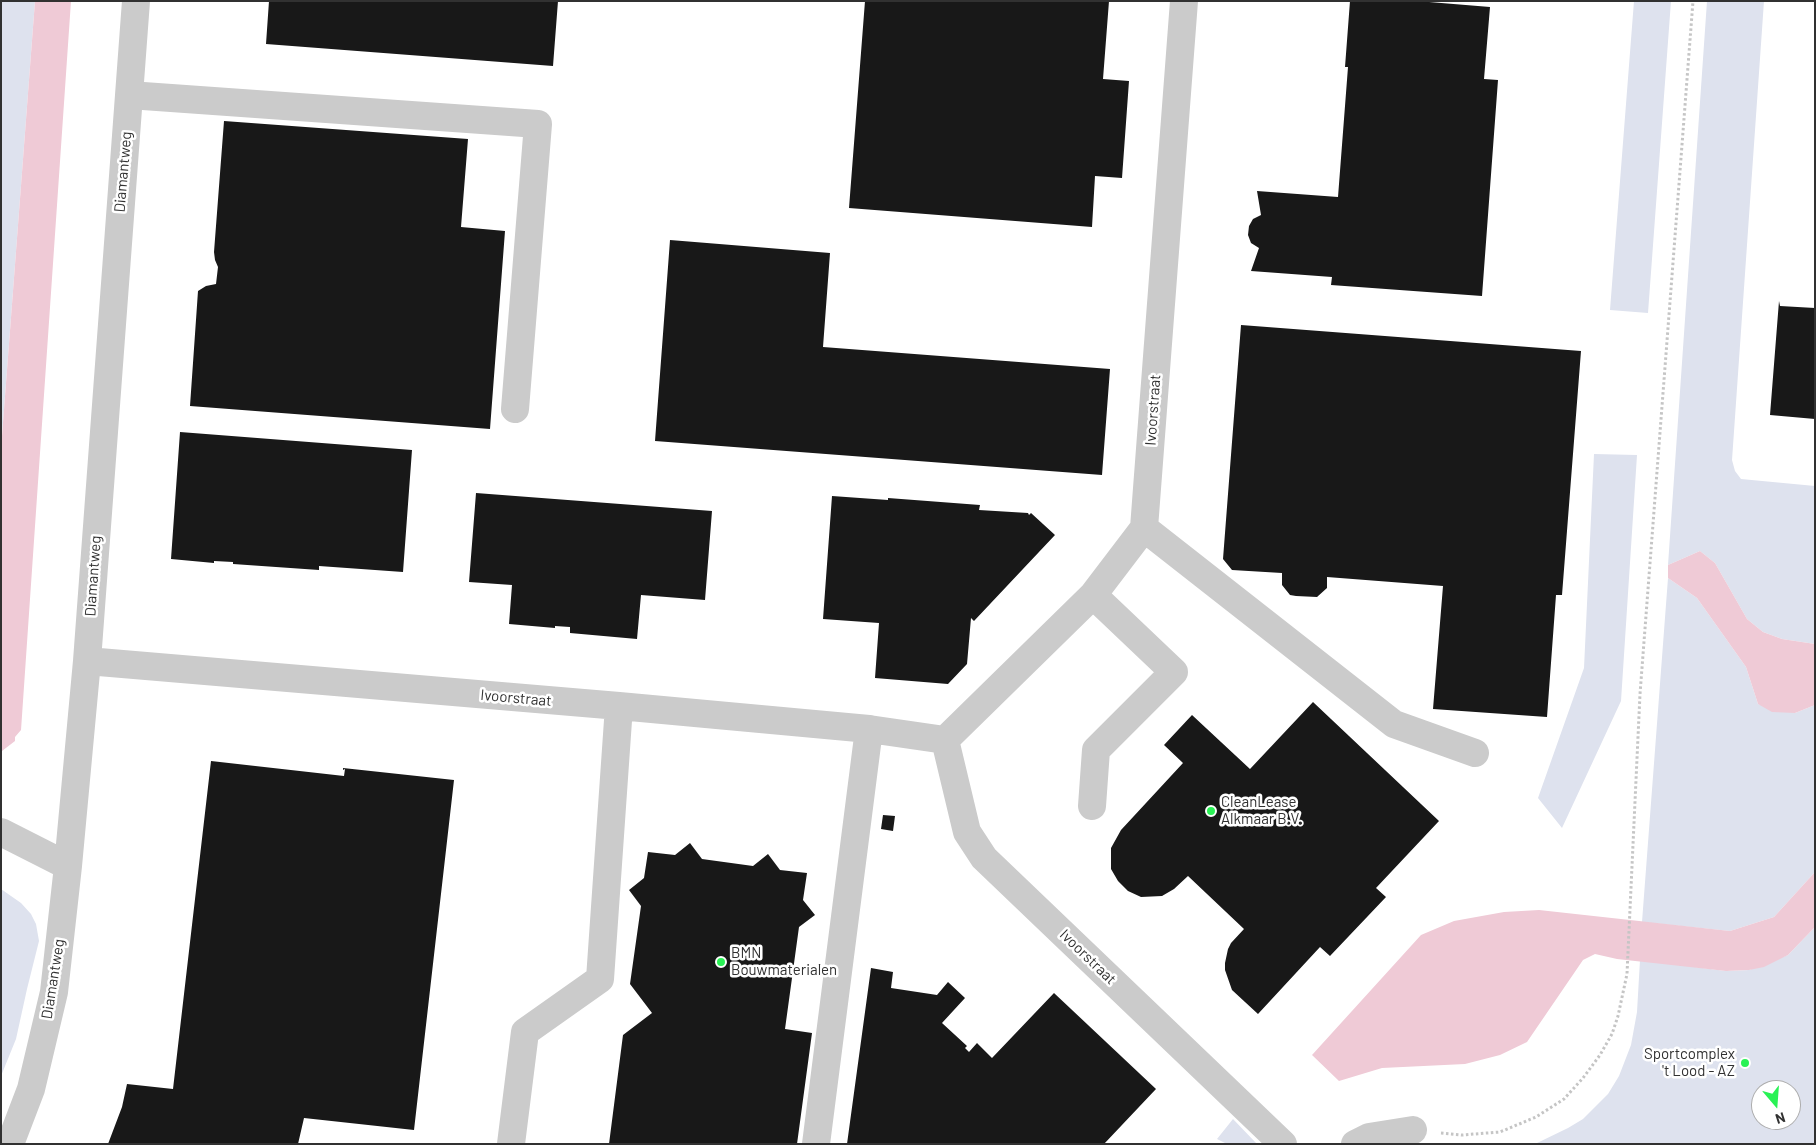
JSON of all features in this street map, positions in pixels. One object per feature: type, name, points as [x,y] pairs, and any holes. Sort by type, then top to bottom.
[{"type":"street","name":"Diamantweg","points":[[10,1144],[31,1089],[54,992],[68,866],[87,661],[136,1]]},
{"type":"street","name":"Ivoorstraat","points":[[1144,528],[1184,1]]},
{"type":"street","points":[[129,95],[538,124],[515,409]]},
{"type":"street","points":[[945,740],[1093,595],[1144,528],[1394,724],[1475,753]]},
{"type":"street","points":[[1092,806],[1096,750],[1174,672],[1093,595]]},
{"type":"street","name":"Ivoorstraat","points":[[87,661],[869,729],[945,740],[967,832],[984,858],[1283,1144]]},
{"type":"street","points":[[511,1144],[525,1032],[600,979],[619,706]]},
{"type":"street","points":[[816,1144],[869,729]]},
{"type":"street","points":[[1,832],[68,866]]},
{"type":"street","points":[[1356,1144],[1369,1137],[1413,1130]]},
{"type":"path","points":[[1413,1130],[1462,1136],[1500,1132],[1536,1117],[1564,1099],[1583,1078],[1600,1055],[1612,1034],[1618,1016],[1627,974],[1640,694],[1693,1]]},
{"type":"shaded area","points":[[1,1],[35,1],[1,449]]},
{"type":"shaded area","points":[[35,1],[71,1],[21,730],[15,737],[15,741],[2,751],[1,449]]},
{"type":"shaded area","points":[[1634,1],[1671,1],[1648,313],[1610,310]]},
{"type":"shaded area","points":[[1707,1],[1764,1],[1732,460],[1735,471],[1741,479],[1815,486],[1815,644],[1782,639],[1763,632],[1747,619],[1715,563],[1700,551],[1668,565]]},
{"type":"shaded area","points":[[1594,454],[1637,455],[1621,701],[1562,828],[1538,798],[1584,668]]},
{"type":"shaded area","points":[[1700,551],[1715,563],[1747,619],[1763,632],[1782,639],[1815,644],[1815,705],[1795,713],[1772,712],[1758,704],[1746,667],[1697,598],[1668,578],[1668,565]]},
{"type":"shaded area","points":[[1668,578],[1697,598],[1746,667],[1758,704],[1795,713],[1815,705],[1815,872],[1774,917],[1730,931],[1642,922]]},
{"type":"shaded area","points":[[1815,872],[1815,927],[1788,955],[1764,967],[1726,971],[1617,959],[1595,954],[1583,960],[1527,1042],[1500,1055],[1465,1064],[1382,1068],[1339,1081],[1312,1055],[1421,935],[1454,921],[1504,912],[1539,910],[1730,931],[1774,917]]},
{"type":"shaded area","points":[[1,889],[21,903],[31,914],[36,924],[39,941],[16,1039],[1,1076]]},
{"type":"shaded area","points":[[1815,927],[1815,1144],[1535,1144],[1583,1119],[1608,1094],[1619,1076],[1631,1045],[1637,1012],[1640,960],[1726,971],[1749,970],[1788,955]]},
{"type":"shaded area","points":[[1233,1119],[1257,1144],[1227,1144],[1217,1139]]},
{"type":"building","points":[[269,1],[558,1],[553,66],[266,44]]},
{"type":"building","points":[[865,1],[1109,1],[1103,79],[1129,81],[1122,178],[1095,176],[1092,227],[849,208]]},
{"type":"building","points":[[1350,1],[1417,1],[1490,7],[1484,79],[1498,80],[1482,296],[1331,285],[1332,277],[1251,271],[1259,248],[1251,243],[1248,235],[1249,226],[1253,219],[1261,215],[1257,191],[1338,197],[1348,67],[1345,67]]},
{"type":"building","points":[[224,121],[468,139],[461,227],[505,231],[490,429],[190,406],[198,291],[206,286],[216,284],[218,267],[214,252]]},
{"type":"building","points":[[670,240],[830,253],[823,347],[1110,369],[1102,475],[655,441]]},
{"type":"building","points":[[1779,301],[1780,306],[1815,308],[1815,419],[1770,415]]},
{"type":"building","points":[[1241,325],[1581,351],[1562,595],[1556,595],[1547,717],[1433,709],[1443,586],[1327,577],[1327,588],[1317,597],[1296,596],[1290,595],[1282,585],[1282,573],[1232,570],[1223,559]]},
{"type":"building","points":[[180,432],[412,450],[403,572],[319,566],[319,570],[233,564],[233,562],[214,561],[214,563],[171,559]]},
{"type":"building","points":[[476,493],[712,511],[705,600],[641,595],[637,639],[570,633],[570,627],[555,626],[555,628],[509,624],[512,585],[469,582]]},
{"type":"building","points":[[832,496],[980,505],[979,510],[1028,513],[1029,515],[1031,513],[1055,535],[974,621],[971,618],[967,664],[948,684],[875,678],[879,623],[823,619]]},
{"type":"building","points":[[1313,702],[1439,821],[1376,888],[1386,897],[1330,956],[1320,947],[1258,1014],[1232,990],[1225,970],[1228,949],[1244,929],[1188,876],[1174,889],[1162,896],[1141,897],[1128,891],[1118,881],[1111,869],[1111,848],[1121,830],[1183,763],[1164,745],[1192,715],[1250,769]]},
{"type":"building","points":[[211,761],[344,776],[345,769],[343,770],[343,768],[454,780],[414,1130],[304,1118],[298,1144],[108,1144],[122,1107],[127,1084],[173,1089]]},
{"type":"building","points":[[883,815],[895,816],[893,831],[881,829]]},
{"type":"building","points":[[690,843],[702,859],[753,866],[768,854],[780,870],[807,873],[803,900],[815,915],[799,927],[785,1029],[812,1033],[797,1144],[609,1144],[623,1035],[652,1013],[630,984],[641,906],[629,890],[644,878],[648,852],[675,855]]},
{"type":"building","points":[[871,968],[893,972],[891,988],[937,995],[948,982],[965,998],[942,1023],[967,1046],[965,1048],[969,1052],[977,1043],[992,1058],[1054,993],[1156,1089],[1104,1144],[847,1144]]},
{"type":"place","name":"CleanLease Alkmaar B.V.","points":[[1211,811]]},
{"type":"place","name":"BMN Bouwmaterialen","points":[[721,962]]},
{"type":"place","name":"Sportcomplex 't Lood - AZ","points":[[1745,1063]]}]
